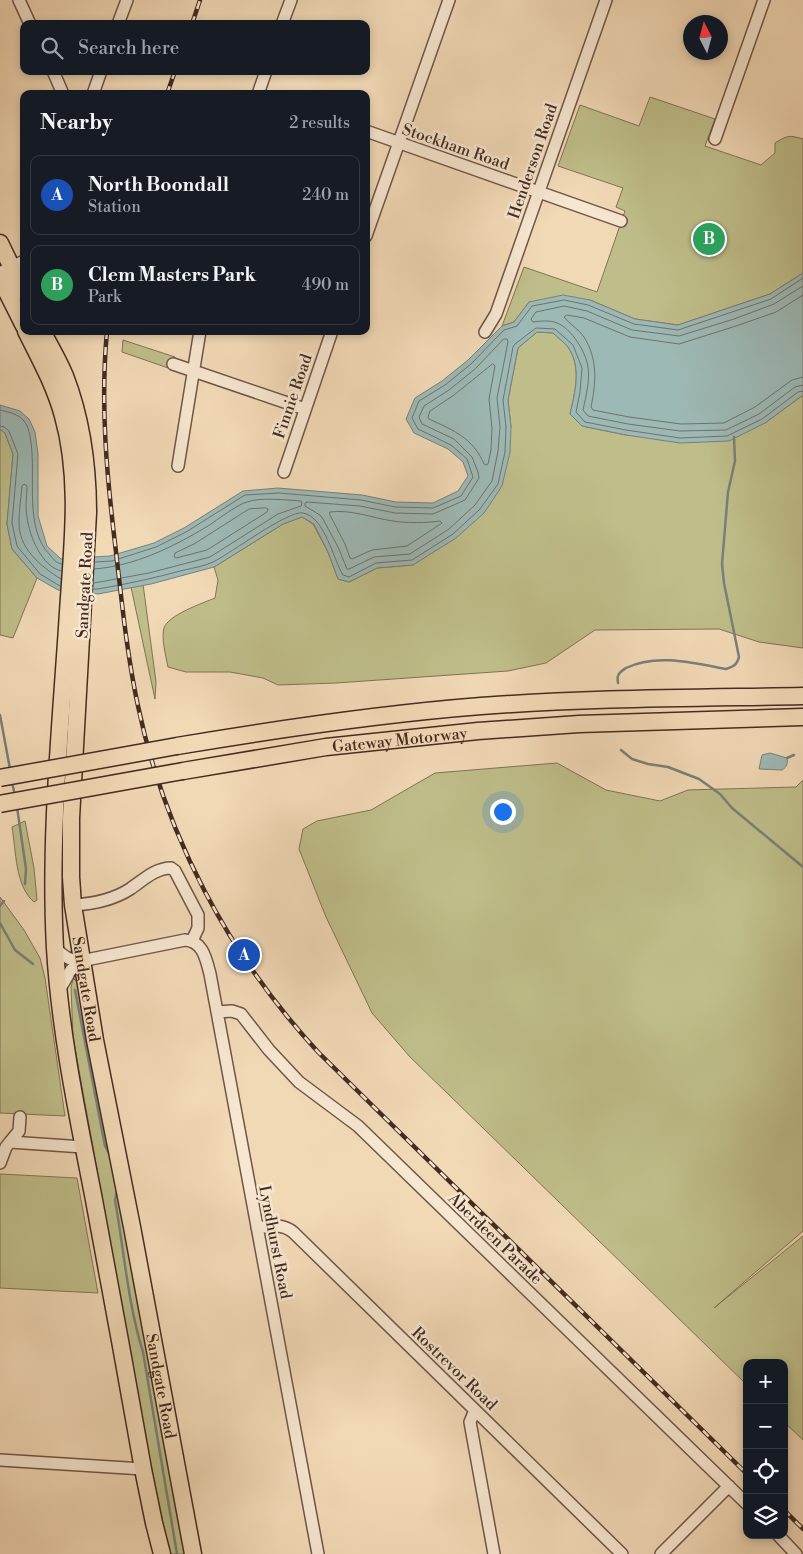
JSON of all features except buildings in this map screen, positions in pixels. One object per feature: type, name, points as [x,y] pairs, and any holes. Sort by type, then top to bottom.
[{"type":"highway","points":[[0,243],[20,311]]},
{"type":"highway","points":[[9,270],[20,287]]},
{"type":"highway","points":[[28,335],[70,416]]},
{"type":"highway","points":[[44,335],[64,376],[70,416]]},
{"type":"highway","name":"Sandgate Road","points":[[70,416],[83,441],[88,480],[79,553],[53,860],[58,992],[83,1147],[143,1468],[162,1554]]},
{"type":"highway","name":"Sandgate Road","points":[[75,608],[70,818],[73,905],[95,1040],[193,1554]]},
{"type":"highway","name":"Gateway Motorway","points":[[0,778],[177,746],[346,720],[481,706],[585,700],[803,696]]},
{"type":"highway","name":"Gateway Motorway","points":[[0,804],[326,747],[478,731],[579,724],[803,717]]},
{"type":"street","points":[[19,0],[28,20]]},
{"type":"street","points":[[120,20],[127,0]]},
{"type":"street","points":[[284,20],[291,0]]},
{"type":"street","points":[[370,225],[449,0]]},
{"type":"street","name":"Henderson Road","points":[[484,332],[496,314],[606,0]]},
{"type":"street","points":[[715,139],[764,0]]},
{"type":"street","points":[[55,75],[61,90]]},
{"type":"street","points":[[94,90],[100,75]]},
{"type":"street","points":[[259,90],[265,75]]},
{"type":"street","name":"Stockham Road","points":[[370,132],[621,221]]},
{"type":"street","points":[[178,466],[199,335]]},
{"type":"street","name":"Finnie Road","points":[[284,472],[331,335]]},
{"type":"street","points":[[173,364],[305,410]]},
{"type":"street","points":[[55,948],[70,960],[81,961],[180,940],[192,941],[198,928],[198,915],[175,871],[171,868],[149,875],[129,890],[105,901],[73,905]]},
{"type":"street","name":"Lyndhurst Road","points":[[192,941],[202,950],[206,961],[217,1012],[318,1554]]},
{"type":"street","points":[[58,992],[71,970],[81,961]]},
{"type":"street","name":"Aberdeen Parade","points":[[217,1012],[232,1011],[241,1014],[269,1050],[299,1082],[358,1126],[743,1500]]},
{"type":"street","points":[[0,1163],[10,1142],[19,1130],[20,1116]]},
{"type":"street","points":[[10,1142],[83,1147]]},
{"type":"street","name":"Rostrevor Road","points":[[256,1228],[278,1225],[286,1227],[293,1232],[622,1554]]},
{"type":"street","points":[[475,1410],[470,1422],[471,1431],[494,1554]]},
{"type":"street","points":[[0,1460],[143,1468]]},
{"type":"street","points":[[661,1554],[729,1486]]},
{"type":"street","points":[[782,1539],[796,1554]]},
{"type":"shaded area","points":[[650,97],[715,119],[705,146],[761,165],[775,153],[775,143],[783,138],[789,136],[803,139],[803,273],[770,294],[678,325],[635,319],[590,300],[529,302],[514,322],[502,326],[524,267],[597,292],[625,211],[616,207],[623,188],[558,166],[580,105],[639,126]]},
{"type":"shaded area","points":[[537,332],[553,333],[568,347],[572,355],[575,363],[576,380],[570,414],[582,426],[626,435],[765,423],[803,395],[803,648],[759,642],[719,629],[595,630],[546,663],[508,671],[336,683],[278,685],[263,678],[230,672],[186,672],[168,667],[163,636],[167,623],[179,614],[215,598],[218,580],[214,567],[283,524],[302,517],[313,524],[328,552],[338,579],[349,582],[377,568],[413,565],[511,427],[508,400],[518,348]]},
{"type":"shaded area","points":[[123,340],[175,357],[171,369],[122,352]]},
{"type":"shaded area","points":[[0,429],[5,433],[13,454],[7,524],[12,549],[37,578],[13,638],[0,635]]},
{"type":"shaded area","points":[[143,584],[156,682],[155,699],[131,587]]},
{"type":"shaded area","points":[[557,763],[606,790],[660,801],[688,790],[796,787],[803,780],[803,1231],[714,1308],[803,1236],[803,1440],[788,1426],[788,1359],[743,1359],[743,1381],[410,1057],[372,1013],[326,917],[299,849],[303,829],[317,821],[371,810],[435,773]]},
{"type":"shaded area","points":[[25,821],[34,868],[37,900],[34,902],[23,887],[17,867],[12,827]]},
{"type":"shaded area","points":[[0,897],[24,930],[40,958],[45,978],[65,1116],[0,1113]]},
{"type":"shaded area","points":[[74,975],[78,977],[188,1554],[171,1554],[169,1551],[149,1456],[73,1037],[71,987]]},
{"type":"shaded area","points":[[0,1174],[77,1178],[98,1293],[0,1288]]},
{"type":"water","points":[[803,273],[803,395],[765,423],[729,441],[680,443],[582,426],[570,414],[576,380],[575,363],[572,355],[568,347],[553,333],[537,332],[518,348],[508,400],[511,427],[510,452],[502,486],[484,513],[456,538],[413,565],[377,568],[349,582],[338,579],[328,552],[314,524],[302,517],[283,524],[214,567],[151,584],[98,594],[58,590],[37,578],[12,549],[7,524],[13,454],[5,433],[0,429],[0,405],[20,411],[29,419],[35,432],[38,454],[38,516],[47,546],[61,559],[110,556],[154,543],[184,528],[243,491],[278,488],[362,495],[396,502],[433,503],[458,491],[468,476],[463,462],[448,449],[414,433],[406,419],[415,398],[442,381],[468,360],[502,326],[514,322],[529,302],[563,295],[590,300],[635,319],[678,325],[770,294]]},
{"type":"water","points":[[770,753],[787,758],[785,768],[782,770],[759,769],[762,755]]},
{"type":"waterway","points":[[618,683],[619,673],[638,663],[662,660],[726,669],[737,662],[739,657],[722,564],[728,492],[735,461],[734,437]]},
{"type":"waterway","points":[[0,715],[10,769]]},
{"type":"waterway","points":[[621,750],[632,759],[668,767],[699,779],[720,794],[732,808],[803,867]]},
{"type":"waterway","points":[[787,758],[794,755]]},
{"type":"waterway","points":[[12,782],[15,796]]},
{"type":"waterway","points":[[17,807],[26,869],[25,884]]},
{"type":"waterway","points":[[0,906],[4,901]]},
{"type":"waterway","points":[[0,923],[15,950],[33,964]]},
{"type":"waterway","points":[[75,990],[105,1146],[111,1157]]},
{"type":"waterway","points":[[117,1191],[115,1200],[130,1296],[143,1352],[177,1554]]},
{"type":"railway","points":[[193,20],[200,0]]},
{"type":"railway","points":[[168,90],[174,75]]},
{"type":"railway","points":[[107,335],[104,414],[107,469],[123,610],[138,706],[150,754],[165,801],[183,847],[229,935],[286,1016],[319,1053],[743,1470]]},
{"type":"railway","points":[[788,1514],[803,1529]]},
{"type":"place","name":"Clem Masters Park","points":[[709,239]]},
{"type":"place","name":"North Boondall","points":[[244,955]]}]
